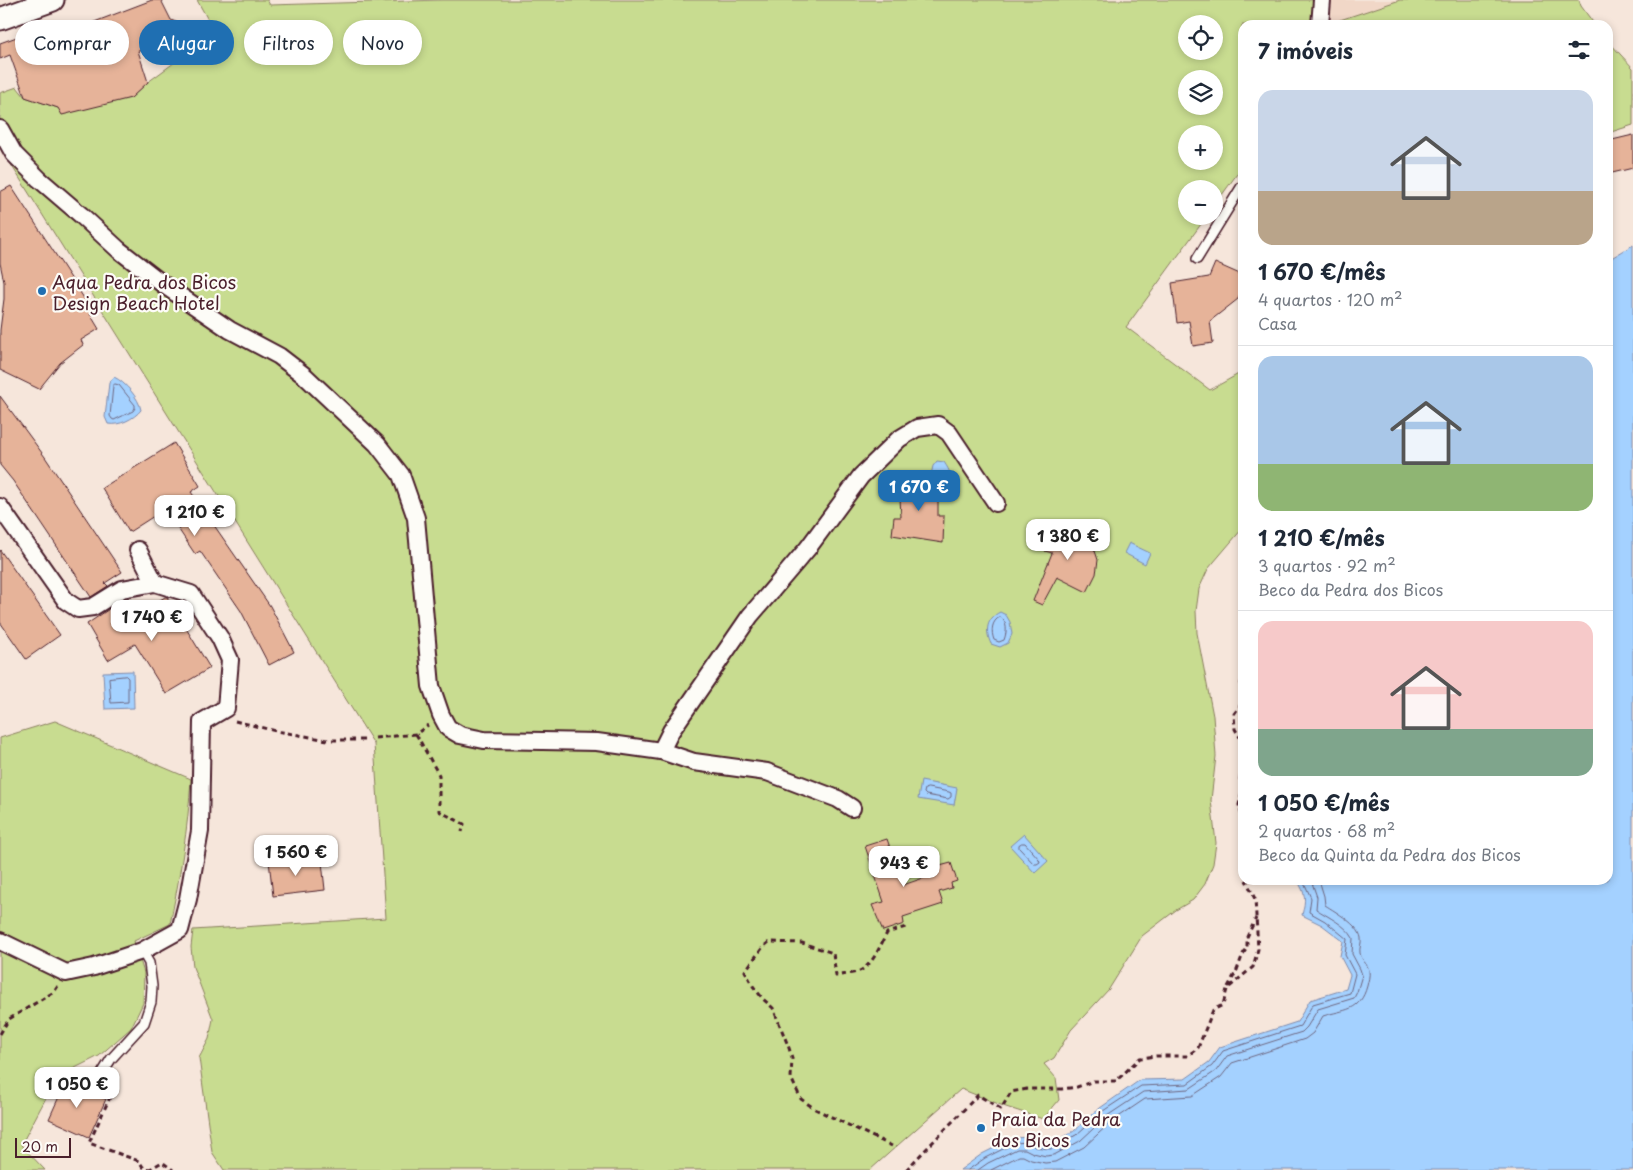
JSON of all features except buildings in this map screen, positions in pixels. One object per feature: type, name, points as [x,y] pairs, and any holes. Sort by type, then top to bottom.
[{"type":"street","points":[[0,19],[53,0]]},
{"type":"street","points":[[1320,20],[1322,0]]},
{"type":"street","points":[[0,129],[14,154],[39,179],[119,250],[164,285],[230,330],[279,356],[305,376],[377,444],[395,467],[400,475],[416,518],[431,686],[441,715],[448,728],[460,735],[484,740],[597,742],[661,751],[694,762],[767,772],[838,799],[852,808]]},
{"type":"street","points":[[661,751],[671,731],[750,616],[808,548],[861,476],[899,439],[916,428],[938,425],[949,433],[996,503]]},
{"type":"street","points":[[0,508],[66,601],[78,609],[94,607],[122,589],[155,583],[191,594],[220,638],[230,660],[226,708],[202,722],[200,831],[188,899],[180,930],[142,951],[94,967],[66,973],[0,942]]},
{"type":"street","points":[[138,550],[155,583]]},
{"type":"lane","points":[[1197,259],[1238,192]]},
{"type":"lane","points":[[93,1088],[111,1059],[144,1023],[152,1002],[149,963],[142,951]]},
{"type":"path","points":[[226,708],[236,722],[328,740],[367,740]]},
{"type":"path","points":[[1238,708],[1234,714],[1235,729],[1238,734]]},
{"type":"path","points":[[375,738],[416,734],[441,715]]},
{"type":"path","points":[[416,734],[439,775],[439,811],[464,824],[462,832]]},
{"type":"path","points":[[1227,989],[1253,967],[1258,949],[1255,899],[1248,885]]},
{"type":"path","points":[[906,1170],[978,1096],[1001,1109],[1011,1092],[1027,1089],[1062,1089],[1077,1087],[1094,1081],[1116,1081],[1140,1058],[1187,1056],[1198,1048],[1213,1010],[1223,1005],[1227,989],[1237,970],[1242,954],[1247,948],[1248,937],[1257,915]]},
{"type":"path","points":[[892,1146],[815,1109],[800,1099],[790,1078],[792,1058],[773,1008],[753,986],[745,971],[769,942],[802,943],[833,953],[836,976],[849,973],[862,969],[872,958],[887,933],[906,927]]},
{"type":"path","points":[[0,1034],[9,1019],[54,992]]},
{"type":"path","points":[[93,1088],[111,1095],[89,1143],[139,1161],[143,1167],[150,1169],[162,1162],[173,1170]]},
{"type":"shaded area","points":[[1329,0],[1400,0],[1340,20],[1328,20]]},
{"type":"green space","points":[[197,0],[267,0],[270,5],[442,0],[1329,0],[1328,20],[1238,20],[1238,173],[1223,193],[1223,180],[1178,180],[1178,225],[1200,225],[1126,327],[1210,390],[1238,374],[1238,534],[1208,569],[1199,589],[1196,611],[1197,633],[1213,716],[1216,756],[1211,800],[1216,843],[1213,864],[1205,884],[1193,900],[1176,910],[1142,936],[1109,989],[1071,1030],[1054,1058],[1044,1064],[1056,1078],[1059,1100],[1043,1119],[961,1089],[870,1170],[224,1170],[212,1152],[199,1058],[209,1039],[213,1019],[193,967],[191,947],[193,930],[386,918],[374,744],[0,147],[0,93],[17,87],[25,97],[58,108],[131,98],[148,82],[171,65],[234,65],[234,20],[208,20]]},
{"type":"green space","points":[[1400,0],[1579,0],[1591,20],[1340,20]]},
{"type":"green space","points":[[1613,46],[1633,68],[1633,125],[1613,131]]},
{"type":"green space","points":[[55,721],[191,779],[186,834],[170,924],[134,941],[144,973],[143,1003],[131,1028],[99,1056],[57,1077],[21,1145],[45,1170],[0,1170],[0,738]]},
{"type":"water","points":[[1633,245],[1633,1170],[960,1170],[982,1154],[1014,1138],[1028,1137],[1036,1142],[1049,1145],[1074,1131],[1100,1108],[1140,1080],[1185,1079],[1209,1062],[1220,1047],[1297,1022],[1310,1000],[1346,989],[1350,975],[1340,956],[1343,941],[1322,925],[1302,915],[1304,897],[1300,885],[1613,885],[1613,257]]},
{"type":"water","points":[[114,377],[131,391],[141,410],[126,421],[108,424],[105,417],[109,383]]},
{"type":"water","points":[[937,461],[944,462],[949,472],[951,478],[947,488],[940,488],[931,475],[933,466]]},
{"type":"water","points":[[1129,543],[1150,553],[1145,564],[1124,553]]},
{"type":"water","points":[[1000,612],[1006,615],[1010,622],[1012,634],[1008,643],[1000,647],[991,644],[988,626],[992,618]]},
{"type":"water","points":[[133,671],[134,708],[105,709],[103,672]]},
{"type":"water","points":[[921,781],[957,788],[954,805],[918,799]]},
{"type":"water","points":[[1024,834],[1048,861],[1035,873],[1010,846]]},
{"type":"place","name":"Aqua Pedra dos Bicos Design Beach Hotel","points":[[42,291]]},
{"type":"place","name":"Praia da Pedra dos Bicos","points":[[981,1128]]}]
